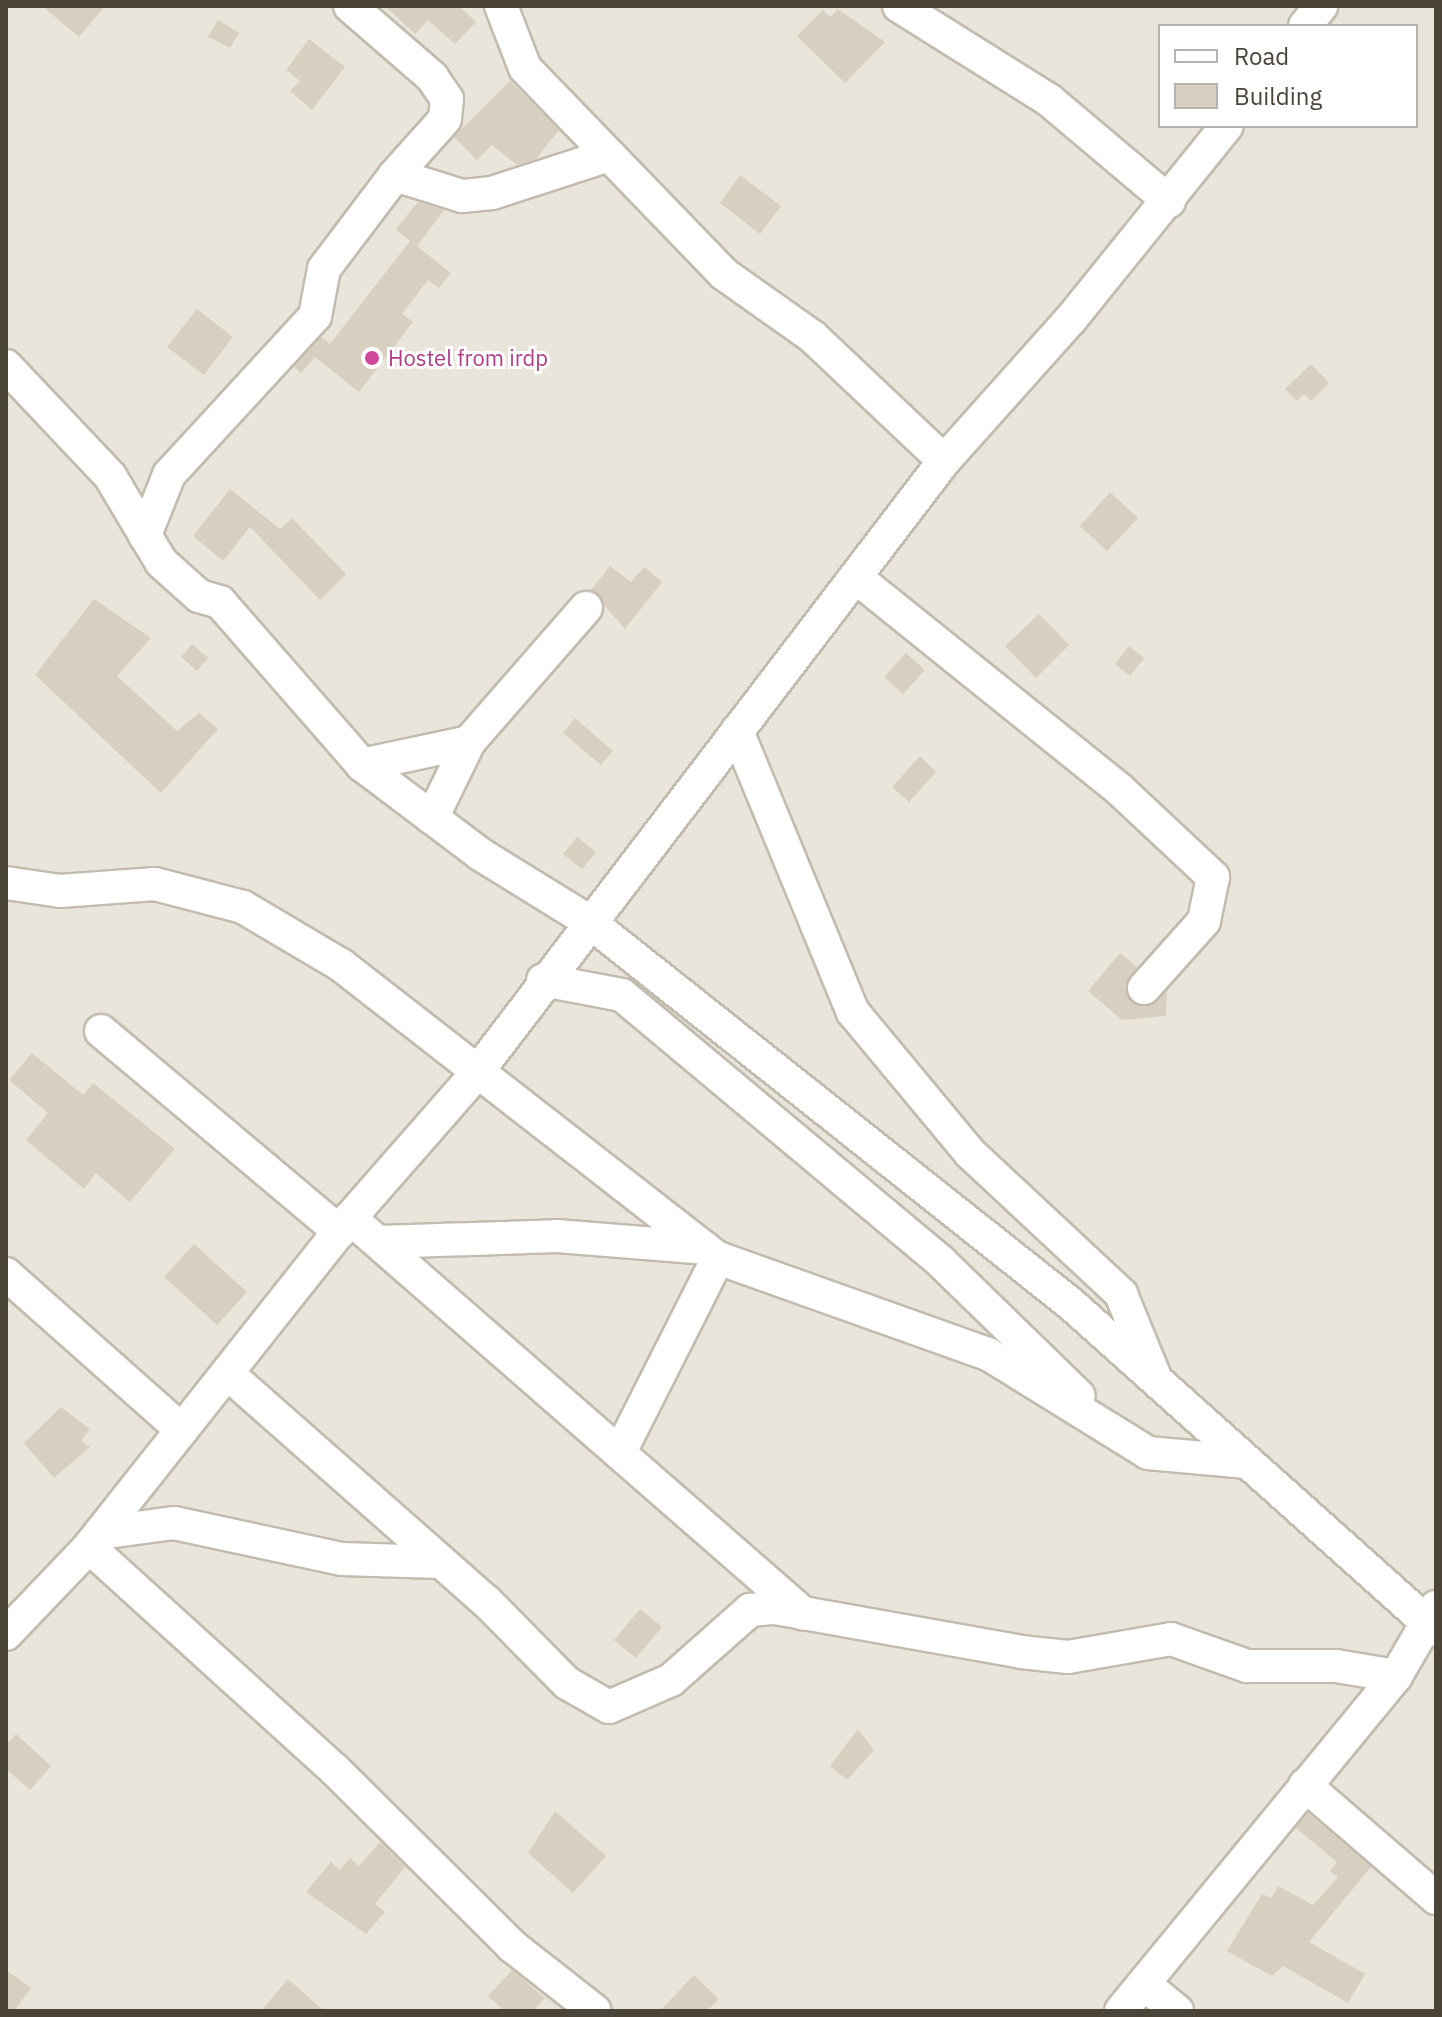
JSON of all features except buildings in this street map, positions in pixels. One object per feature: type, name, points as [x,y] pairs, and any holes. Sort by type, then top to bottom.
[{"type":"street","points":[[145,535],[169,475],[315,316],[324,269],[395,175],[445,119],[447,99],[432,77],[350,6]]},
{"type":"street","points":[[501,6],[525,68],[724,274],[813,337],[944,461]]},
{"type":"street","points":[[1307,24],[1321,6]]},
{"type":"street","points":[[919,11],[1049,100],[1169,201]]},
{"type":"street","points":[[6,1634],[20,1593],[94,1540],[345,1225],[475,1075],[587,920],[858,579],[944,461],[1169,201],[1225,128]]},
{"type":"street","points":[[395,175],[462,196],[492,193],[609,155]]},
{"type":"street","points":[[6,366],[110,476],[145,535],[180,579],[220,602],[362,765],[432,818],[587,920],[1071,1304],[1247,1462],[1432,1619],[1396,1676],[1121,2011]]},
{"type":"street","points":[[858,579],[1119,789],[1213,877],[1204,921],[1144,988]]},
{"type":"street","points":[[432,818],[469,742],[586,608]]},
{"type":"street","points":[[737,731],[853,1012],[970,1153],[1121,1294],[1156,1381]]},
{"type":"street","points":[[362,765],[469,742]]},
{"type":"street","points":[[6,883],[60,891],[155,884],[243,907],[341,965],[475,1075],[711,1253]]},
{"type":"street","points":[[543,980],[622,995],[941,1262],[1121,1437]]},
{"type":"street","points":[[101,1031],[345,1225],[380,1242],[621,1450],[804,1614]]},
{"type":"street","points":[[380,1242],[557,1236],[711,1253],[988,1354],[1148,1453],[1247,1462]]},
{"type":"street","points":[[621,1450],[711,1253]]},
{"type":"street","points":[[6,1274],[182,1430]]},
{"type":"street","points":[[227,1373],[440,1562],[567,1683],[609,1707],[671,1680],[750,1610],[804,1614],[1021,1652],[1068,1657],[1171,1639],[1247,1666],[1336,1666],[1396,1676]]},
{"type":"street","points":[[94,1540],[174,1523],[342,1559],[440,1562]]},
{"type":"street","points":[[94,1540],[335,1770],[512,1946],[595,2011]]},
{"type":"street","points":[[1305,1785],[1436,1898]]},
{"type":"street","points":[[1144,1984],[1177,2011]]},
{"type":"shaded area","points":[[6,6],[1436,6],[1436,2011],[6,2011]]},
{"type":"place","name":"Hostel from irdp","points":[[372,358]]}]
